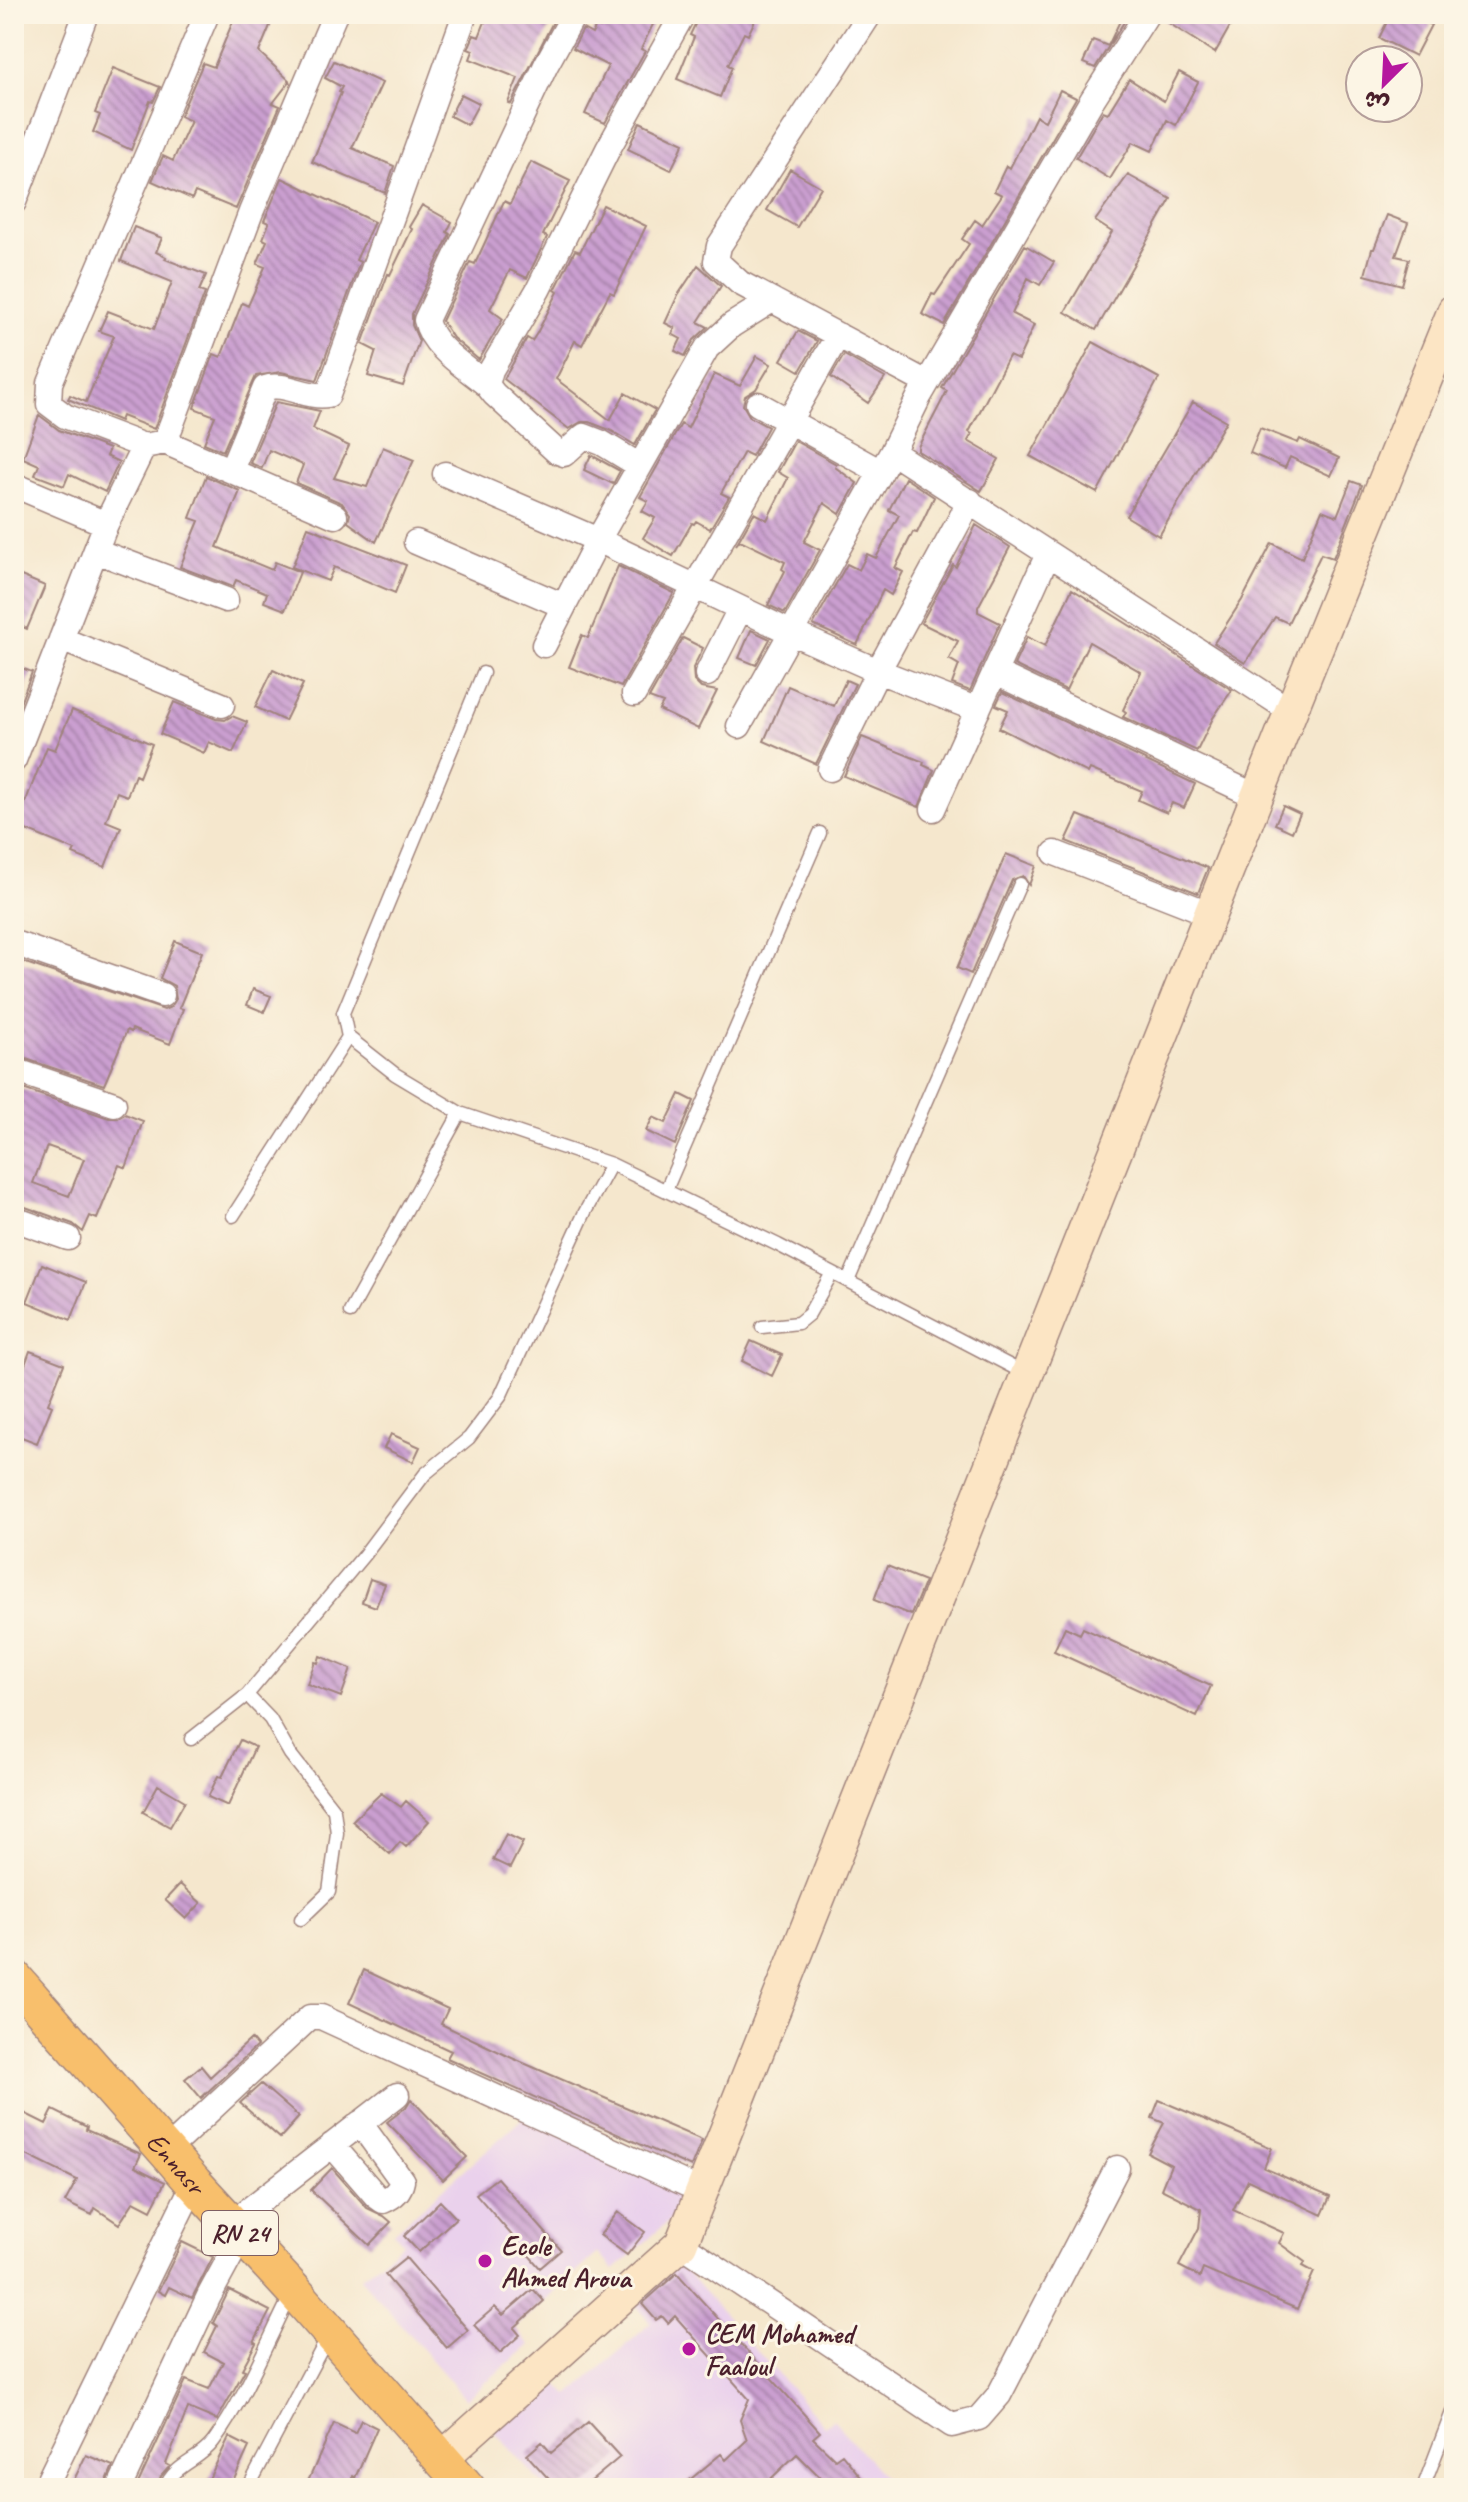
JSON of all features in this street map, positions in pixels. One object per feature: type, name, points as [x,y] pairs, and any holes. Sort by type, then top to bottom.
[{"type":"main road","name":"Ennasr","points":[[14,1978],[467,2488]]},
{"type":"street","points":[[14,202],[86,14]]},
{"type":"street","points":[[207,14],[48,395],[49,404],[65,416],[231,470],[335,516]]},
{"type":"street","points":[[14,760],[106,524],[154,444],[335,14]]},
{"type":"street","points":[[231,470],[265,388],[274,386],[314,397],[328,395],[465,14]]},
{"type":"street","points":[[574,14],[546,65],[426,320],[428,332],[437,343],[487,385],[556,451],[564,454],[584,436],[640,466]]},
{"type":"street","points":[[487,385],[491,370],[538,290],[608,149],[683,14]]},
{"type":"street","points":[[870,14],[716,254],[716,261],[724,271],[772,300],[927,383]]},
{"type":"street","points":[[739,726],[927,383],[1092,100],[1147,14]]},
{"type":"street","points":[[544,645],[598,540],[707,348],[732,325],[772,300]]},
{"type":"street","points":[[442,2458],[681,2244],[1291,711],[1454,310]]},
{"type":"street","points":[[634,694],[838,335]]},
{"type":"street","points":[[758,404],[790,422],[970,501],[1291,711]]},
{"type":"street","points":[[445,474],[598,540],[792,633],[978,710]]},
{"type":"street","points":[[14,485],[106,524]]},
{"type":"street","points":[[830,769],[878,671],[970,501]]},
{"type":"street","points":[[416,542],[564,606]]},
{"type":"street","points":[[96,551],[226,600]]},
{"type":"street","points":[[933,809],[1048,554]]},
{"type":"street","points":[[707,674],[740,609]]},
{"type":"street","points":[[61,639],[222,705]]},
{"type":"street","points":[[996,673],[1258,797]]},
{"type":"street","points":[[1055,853],[1211,914]]},
{"type":"street","points":[[14,943],[162,995]]},
{"type":"street","points":[[14,1070],[114,1104]]},
{"type":"street","points":[[14,1219],[68,1238]]},
{"type":"street","points":[[166,2151],[310,2017],[321,2017],[686,2184]]},
{"type":"street","points":[[119,2488],[237,2229],[332,2145],[397,2095]]},
{"type":"street","points":[[332,2145],[376,2196],[383,2201],[389,2198],[400,2189],[402,2181],[360,2123]]},
{"type":"street","points":[[681,2244],[952,2425],[979,2418],[999,2395],[1117,2168]]},
{"type":"street","points":[[45,2488],[194,2183]]},
{"type":"lane","points":[[483,673],[343,1013],[348,1037],[395,1074],[460,1113],[611,1164],[848,1281],[1027,1375]]},
{"type":"lane","points":[[666,1190],[820,833]]},
{"type":"lane","points":[[848,1281],[1020,884]]},
{"type":"lane","points":[[233,1216],[348,1037]]},
{"type":"lane","points":[[350,1312],[460,1113]]},
{"type":"lane","points":[[191,1739],[247,1695],[364,1555],[425,1474],[469,1438],[500,1397],[585,1212],[611,1164]]},
{"type":"lane","points":[[762,1327],[798,1323],[809,1314],[832,1273]]},
{"type":"lane","points":[[247,1695],[270,1719],[290,1754],[334,1810],[337,1833],[329,1892],[301,1919]]},
{"type":"lane","points":[[165,2488],[175,2471],[212,2444],[233,2410],[293,2290]]},
{"type":"lane","points":[[248,2488],[331,2332]]},
{"type":"lane","points":[[1423,2488],[1454,2407]]},
{"type":"shaded area","name":"Ecole Ahmed Aroua","points":[[523,2118],[686,2189],[681,2210],[614,2270],[598,2253],[515,2328],[530,2345],[466,2399],[360,2278],[403,2243],[394,2232]]},
{"type":"shaded area","name":"CEM Mohamed Faaloul","points":[[675,2259],[824,2426],[833,2420],[890,2484],[885,2488],[546,2488],[491,2428],[549,2375],[569,2396],[651,2323],[631,2299]]},
{"type":"building","points":[[236,14],[275,14],[259,52],[290,81],[273,103],[280,106],[236,209],[195,192],[192,199],[152,181],[163,156],[173,161],[191,121],[180,116],[203,63],[214,67]]},
{"type":"building","points":[[488,14],[556,16],[511,104],[508,103],[518,78],[470,59],[473,51],[468,49],[474,35],[479,37]]},
{"type":"building","points":[[622,14],[658,14],[641,49],[645,51],[605,123],[585,114],[608,66],[573,48],[583,29],[592,34],[596,26],[600,28],[605,17],[618,23]]},
{"type":"building","points":[[700,14],[758,14],[748,35],[744,33],[728,65],[732,67],[720,97],[677,79],[694,37],[690,35]]},
{"type":"building","points":[[1107,14],[1129,14],[1095,68],[1083,63],[1093,40],[1108,46],[1120,21]]},
{"type":"building","points":[[1162,14],[1237,14],[1215,53],[1161,18]]},
{"type":"building","points":[[1391,14],[1428,14],[1424,22],[1431,25],[1421,44],[1391,44],[1379,38]]},
{"type":"building","points":[[334,61],[382,83],[352,148],[394,166],[385,193],[312,162],[341,93],[342,87],[325,78]]},
{"type":"building","points":[[113,68],[160,87],[153,102],[150,101],[131,150],[93,132],[100,115],[95,113]]},
{"type":"building","points":[[1179,72],[1198,82],[1176,125],[1167,120],[1152,151],[1133,142],[1110,179],[1076,158],[1103,111],[1108,113],[1129,79],[1164,101]]},
{"type":"building","points":[[1060,90],[1076,98],[944,325],[922,314],[932,294],[935,295],[969,244],[962,239],[975,220],[982,225],[1002,195],[994,191],[1006,166],[1010,168],[1036,116],[1045,121]]},
{"type":"building","points":[[461,94],[479,103],[467,125],[450,116]]},
{"type":"building","points":[[640,122],[684,143],[671,170],[628,149]]},
{"type":"building","points":[[531,162],[570,181],[543,235],[547,237],[527,278],[510,270],[490,309],[503,319],[479,360],[453,338],[442,321],[470,262],[475,264],[504,201],[510,204]]},
{"type":"building","points":[[790,169],[821,187],[797,227],[767,210]]},
{"type":"building","points":[[1128,175],[1171,199],[1096,330],[1065,312],[1112,232],[1095,221]]},
{"type":"building","points":[[282,178],[374,222],[356,260],[360,262],[317,380],[281,372],[256,376],[223,451],[204,443],[215,416],[194,408],[214,354],[221,357],[242,303],[248,306],[265,267],[257,264],[267,241],[263,239],[269,223],[264,221]]},
{"type":"building","points":[[422,205],[452,222],[447,232],[450,234],[412,314],[412,325],[419,341],[403,386],[368,376],[376,351],[362,344],[388,274]]},
{"type":"building","points":[[603,205],[646,226],[614,294],[610,292],[582,345],[575,341],[556,379],[610,420],[625,393],[655,410],[635,445],[589,422],[581,422],[569,429],[504,379],[527,338],[532,341],[537,333],[575,250],[580,252]]},
{"type":"building","points":[[1387,215],[1408,223],[1396,256],[1409,259],[1402,285],[1365,275]]},
{"type":"building","points":[[134,227],[162,238],[156,252],[165,259],[206,275],[199,291],[205,293],[154,429],[122,416],[120,421],[68,399],[70,395],[86,402],[114,336],[99,331],[108,311],[154,329],[172,282],[121,261]]},
{"type":"building","points":[[1025,245],[1054,262],[1040,285],[1028,278],[1012,314],[1034,325],[1018,360],[1009,356],[969,432],[972,434],[968,441],[999,459],[981,491],[918,451],[918,447],[947,391],[942,388]]},
{"type":"building","points":[[698,265],[721,286],[698,322],[708,327],[694,340],[685,356],[675,351],[681,339],[672,334],[675,328],[665,323],[678,295]]},
{"type":"building","points":[[798,331],[817,341],[800,371],[781,360]]},
{"type":"building","points":[[1093,342],[1159,378],[1097,493],[1030,456]]},
{"type":"building","points":[[844,355],[885,378],[868,403],[831,377]]},
{"type":"building","points":[[757,356],[771,364],[756,389],[745,396],[743,405],[750,417],[768,427],[752,456],[744,452],[721,493],[729,497],[710,529],[696,521],[692,523],[673,556],[643,538],[655,518],[642,511],[648,501],[640,497],[681,424],[688,428],[714,374],[740,386]]},
{"type":"building","points":[[276,402],[320,411],[313,429],[349,446],[334,478],[367,487],[383,447],[414,460],[376,542],[348,522],[350,514],[342,503],[296,483],[303,465],[269,450],[262,468],[250,463]]},
{"type":"building","points":[[1193,402],[1226,421],[1159,536],[1126,516]]},
{"type":"building","points":[[39,415],[59,430],[109,449],[106,456],[119,462],[105,492],[69,474],[64,486],[35,475],[39,465],[23,458]]},
{"type":"building","points":[[1260,428],[1298,443],[1300,439],[1339,458],[1331,476],[1290,457],[1285,468],[1250,453]]},
{"type":"building","points":[[795,441],[836,464],[835,467],[857,483],[840,514],[824,503],[804,542],[820,550],[785,613],[768,605],[785,571],[782,569],[785,562],[740,540],[736,545],[754,513],[767,520],[788,478],[778,472]]},
{"type":"building","points":[[591,455],[620,471],[613,484],[584,470]]},
{"type":"building","points":[[206,476],[240,491],[217,547],[272,570],[275,562],[300,572],[285,610],[264,602],[267,593],[236,580],[233,587],[180,567],[199,521],[190,518]]},
{"type":"building","points":[[905,478],[934,497],[917,533],[913,532],[895,568],[903,572],[891,595],[883,590],[857,645],[813,625],[847,564],[859,570],[867,554],[876,558],[899,515],[889,510]]},
{"type":"building","points":[[1351,481],[1362,485],[1333,558],[1321,554],[1288,623],[1275,617],[1245,663],[1214,643],[1242,600],[1272,543],[1302,558],[1322,510],[1337,516]]},
{"type":"building","points":[[976,525],[1010,547],[978,607],[978,612],[1000,623],[970,691],[952,684],[959,665],[949,659],[958,641],[921,623],[953,565],[956,567]]},
{"type":"building","points":[[308,527],[406,565],[395,593],[334,567],[328,581],[292,567]]},
{"type":"building","points":[[618,566],[674,593],[621,687],[569,667],[582,635],[588,638]]},
{"type":"building","points":[[14,573],[45,586],[27,629],[14,623]]},
{"type":"building","points":[[1072,589],[1232,690],[1213,718],[1197,751],[1123,717],[1126,712],[1123,710],[1141,672],[1089,642],[1066,690],[1014,665],[1027,637],[1045,646]]},
{"type":"building","points":[[751,630],[770,639],[756,665],[739,658]]},
{"type":"building","points":[[683,638],[703,648],[693,668],[694,681],[701,688],[717,691],[698,729],[659,710],[663,703],[649,698]]},
{"type":"building","points":[[14,665],[32,672],[14,719]]},
{"type":"building","points":[[273,670],[303,684],[285,721],[255,707]]},
{"type":"building","points":[[846,680],[855,684],[816,764],[764,741],[788,686],[834,706]]},
{"type":"building","points":[[1002,692],[1195,784],[1184,808],[1172,803],[1167,813],[1138,800],[1142,791],[1090,769],[1088,773],[999,728],[1008,710],[996,705]]},
{"type":"building","points":[[174,702],[216,719],[225,720],[232,716],[247,722],[233,753],[209,742],[204,753],[160,734]]},
{"type":"building","points":[[72,710],[152,744],[139,777],[135,775],[127,796],[117,792],[106,821],[121,827],[105,867],[73,854],[75,850],[16,826],[47,747],[55,750]]},
{"type":"building","points":[[862,737],[924,762],[923,765],[934,770],[919,807],[844,776]]},
{"type":"building","points":[[1283,806],[1300,814],[1292,832],[1275,824]]},
{"type":"building","points":[[1078,815],[1208,868],[1198,893],[1066,841]]},
{"type":"building","points":[[1006,854],[1036,866],[1029,885],[1023,876],[1012,880],[971,974],[957,968]]},
{"type":"building","points":[[175,941],[202,952],[179,1008],[183,1009],[170,1044],[132,1029],[131,1032],[127,1030],[104,1085],[14,1055],[14,959],[164,1010],[171,1007],[176,999],[174,986],[160,978]]},
{"type":"building","points":[[253,989],[271,996],[264,1012],[247,1005]]},
{"type":"building","points":[[14,1086],[109,1118],[125,1114],[143,1121],[126,1168],[119,1165],[97,1219],[90,1216],[83,1232],[73,1224],[14,1203]],"holes":[[[47,1146],[84,1159],[69,1196],[33,1183]]]},
{"type":"building","points":[[680,1094],[694,1101],[675,1145],[646,1131],[653,1117],[666,1123]]},
{"type":"building","points":[[42,1264],[86,1282],[71,1320],[27,1302]]},
{"type":"building","points":[[751,1341],[782,1355],[772,1376],[742,1361]]},
{"type":"building","points":[[30,1351],[64,1364],[37,1443],[14,1434],[14,1395]]},
{"type":"building","points":[[391,1434],[420,1447],[413,1462],[384,1448]]},
{"type":"building","points":[[887,1566],[925,1581],[911,1615],[874,1600]]},
{"type":"building","points":[[370,1579],[385,1584],[376,1607],[362,1602]]},
{"type":"building","points":[[1065,1627],[1080,1634],[1083,1628],[1211,1686],[1197,1717],[1054,1651]]},
{"type":"building","points":[[320,1656],[351,1669],[341,1697],[307,1684]]},
{"type":"building","points":[[240,1740],[255,1747],[228,1806],[208,1797],[218,1776],[222,1777]]},
{"type":"building","points":[[158,1785],[185,1801],[170,1827],[143,1812]]},
{"type":"building","points":[[381,1793],[401,1807],[406,1801],[429,1821],[406,1847],[400,1842],[390,1854],[352,1821]]},
{"type":"building","points":[[506,1834],[523,1842],[510,1868],[493,1860]]},
{"type":"building","points":[[180,1884],[201,1903],[186,1919],[165,1900]]},
{"type":"building","points":[[364,1970],[448,2009],[441,2024],[702,2140],[691,2167],[447,2058],[451,2051],[349,2003]]},
{"type":"building","points":[[251,2039],[257,2046],[201,2098],[185,2079],[201,2066],[210,2077]]},
{"type":"building","points":[[261,2084],[299,2117],[280,2138],[240,2103]]},
{"type":"building","points":[[411,2099],[467,2157],[443,2180],[387,2122]]},
{"type":"building","points":[[1159,2100],[1272,2148],[1264,2168],[1330,2197],[1322,2215],[1248,2180],[1233,2210],[1284,2233],[1279,2243],[1314,2272],[1297,2309],[1203,2269],[1200,2277],[1179,2266],[1199,2228],[1201,2209],[1161,2189],[1171,2165],[1148,2153],[1164,2123],[1152,2118]]},
{"type":"building","points":[[14,2108],[46,2124],[53,2110],[87,2127],[86,2130],[141,2154],[135,2167],[165,2182],[151,2210],[134,2201],[119,2224],[95,2208],[92,2215],[65,2202],[77,2180],[14,2149]]},
{"type":"building","points":[[332,2168],[367,2208],[391,2222],[369,2245],[311,2190]]},
{"type":"building","points":[[497,2178],[561,2250],[540,2268],[476,2194]]},
{"type":"building","points":[[440,2201],[456,2218],[419,2252],[404,2236]]},
{"type":"building","points":[[618,2212],[645,2232],[627,2255],[600,2235]]},
{"type":"building","points":[[182,2242],[213,2257],[192,2298],[169,2287],[165,2295],[158,2291]]},
{"type":"building","points":[[406,2258],[468,2330],[447,2348],[385,2275]]},
{"type":"building","points":[[677,2273],[820,2432],[813,2438],[835,2459],[842,2454],[870,2488],[831,2488],[797,2454],[761,2488],[680,2488],[721,2454],[726,2460],[747,2440],[740,2420],[749,2399],[675,2316],[668,2323],[662,2316],[656,2320],[642,2304]]},
{"type":"building","points":[[533,2289],[544,2301],[514,2328],[520,2335],[500,2353],[474,2325],[495,2307],[503,2315]]},
{"type":"building","points":[[229,2290],[270,2311],[242,2369],[245,2370],[217,2420],[188,2408],[166,2464],[170,2466],[156,2488],[136,2488],[186,2380],[209,2389],[223,2362],[204,2352],[217,2326],[213,2323]]},
{"type":"building","points":[[361,2420],[377,2428],[355,2478],[353,2476],[347,2488],[305,2488],[334,2423],[355,2433]]},
{"type":"building","points":[[588,2422],[620,2457],[583,2488],[557,2488],[527,2455],[542,2442],[551,2453]]},
{"type":"building","points":[[229,2437],[249,2447],[230,2488],[224,2488],[208,2481]]},
{"type":"building","points":[[86,2455],[113,2466],[104,2488],[70,2488]]},
{"type":"place","name":"Ecole Ahmed Aroua","points":[[485,2261]]},
{"type":"place","name":"CEM Mohamed Faaloul","points":[[689,2349]]}]
